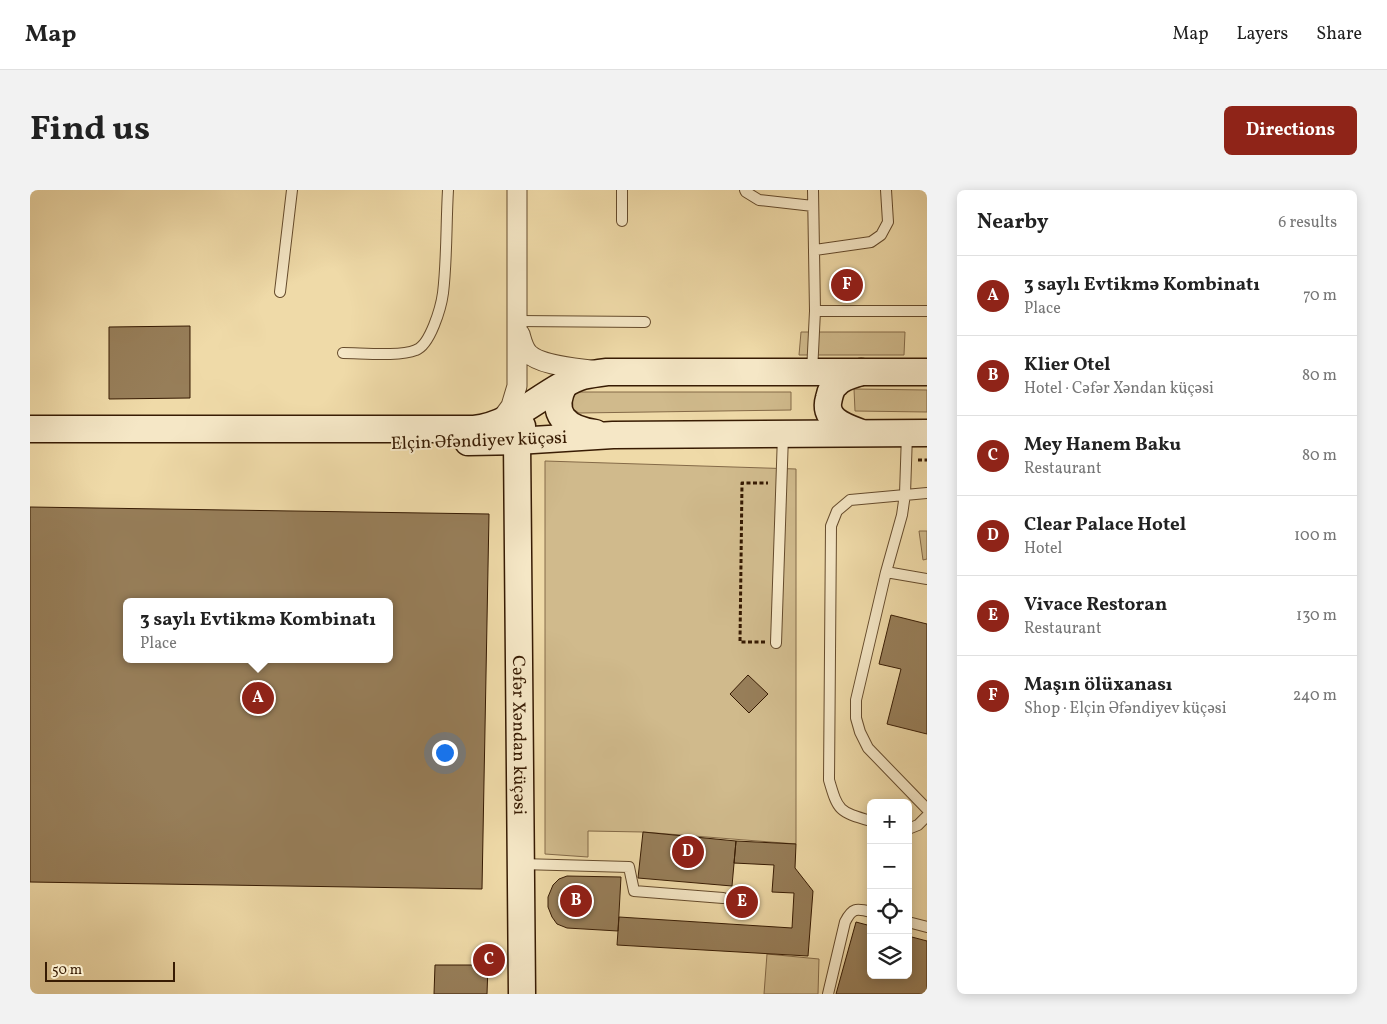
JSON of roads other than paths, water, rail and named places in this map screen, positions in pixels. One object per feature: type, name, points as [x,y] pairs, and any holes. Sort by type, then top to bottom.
[{"type":"main road","points":[[607,372],[927,372]]},
{"type":"main road","name":"Elçin Əfəndiyev küçəsi","points":[[30,428],[466,430],[483,428],[499,423],[583,376],[607,372]]},
{"type":"main road","points":[[860,432],[841,426],[833,419],[829,412],[828,402],[830,392],[835,384],[842,379],[862,372]]},
{"type":"main road","points":[[518,476],[527,459],[540,446],[572,432],[558,408],[558,402],[564,385]]},
{"type":"main road","points":[[517,441],[524,421],[536,402]]},
{"type":"main road","name":"Elçin Əfəndiyev küçəsi","points":[[30,444],[517,441],[572,432],[612,435],[917,433]]},
{"type":"main road","name":"Cəfər Xəndan küçəsi","points":[[517,441],[522,994]]},
{"type":"street","points":[[499,423],[506,415],[515,397],[517,386],[517,190]]},
{"type":"street","points":[[517,321],[523,345],[528,353],[537,360],[607,372]]},
{"type":"street","points":[[518,362],[525,388],[540,408],[572,432]]},
{"type":"lane","points":[[280,292],[292,190]]},
{"type":"lane","points":[[343,353],[400,353],[417,350],[428,339],[435,324],[443,295],[448,190]]},
{"type":"lane","points":[[622,190],[622,221]]},
{"type":"lane","points":[[745,190],[758,200],[813,206]]},
{"type":"lane","points":[[812,372],[815,311],[813,190]]},
{"type":"lane","points":[[815,250],[871,242],[881,235],[888,222],[886,190]]},
{"type":"lane","points":[[815,311],[927,311]]},
{"type":"lane","points":[[517,321],[646,322]]},
{"type":"lane","points":[[917,433],[902,515],[886,572],[856,700],[856,718],[868,748],[927,809]]},
{"type":"lane","points":[[776,642],[783,434]]},
{"type":"lane","points":[[867,820],[848,814],[836,803],[828,780],[831,526],[837,511],[850,500],[927,493]]},
{"type":"lane","points":[[886,572],[927,579]]},
{"type":"lane","points":[[912,827],[918,825],[927,816]]},
{"type":"lane","points":[[520,864],[629,867],[634,891],[723,898]]},
{"type":"lane","points":[[828,994],[845,922],[849,913],[855,910],[867,912]]},
{"type":"lane","points":[[912,923],[927,927]]},
{"type":"place","name":"Maşın ölüxanası","points":[[847,285]]},
{"type":"place","name":"3 saylı Evtikmə Kombinatı","points":[[258,698]]},
{"type":"place","name":"Clear Palace Hotel","points":[[688,852]]},
{"type":"place","name":"Klier Otel","points":[[576,901]]},
{"type":"place","name":"Vivace Restoran","points":[[742,902]]},
{"type":"place","name":"Mey Hanem Baku","points":[[489,960]]}]
